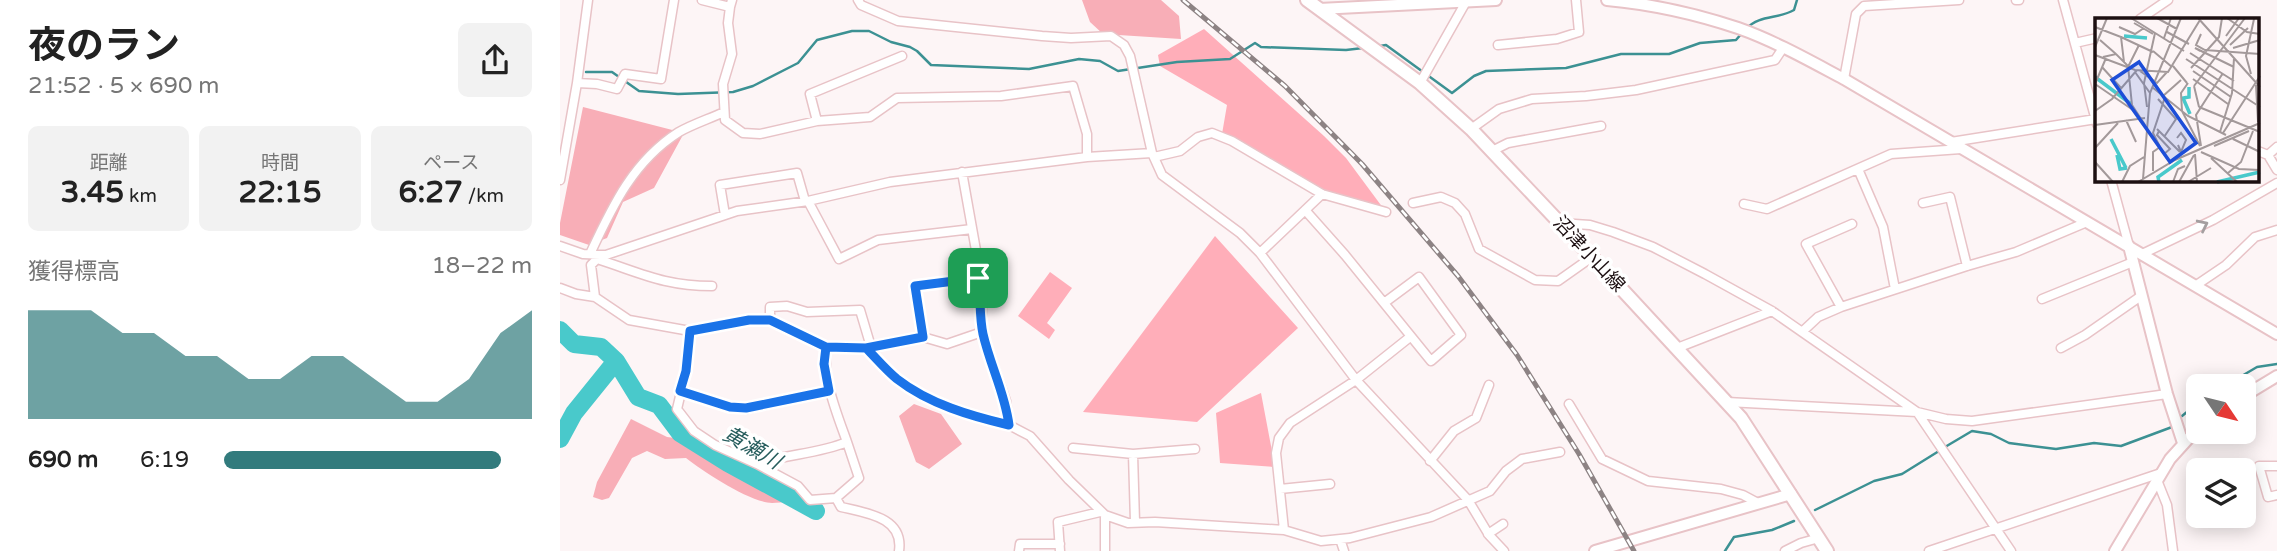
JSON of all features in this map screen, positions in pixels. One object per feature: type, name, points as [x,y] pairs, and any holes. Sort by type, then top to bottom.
[{"type":"main road","name":"沼津小山線","points":[[1307,0],[1420,83],[1471,129],[1560,223],[1741,418],[1827,551]]},
{"type":"street","points":[[560,180],[588,0]]},
{"type":"street","points":[[577,83],[617,89],[625,74],[661,79],[674,0]]},
{"type":"street","points":[[702,0],[731,4],[728,23],[732,54],[723,84],[724,112],[725,120],[743,133],[760,134],[817,121],[870,117],[897,98],[1001,96],[1073,86],[1087,134],[1087,157]]},
{"type":"street","points":[[858,0],[862,5],[898,21],[1052,37],[1111,36],[1124,45],[1130,55],[1153,155],[1162,176],[1240,233],[1260,253],[1356,380],[1468,500],[1488,534],[1504,551]]},
{"type":"street","points":[[1319,9],[1496,0]]},
{"type":"street","points":[[1498,45],[1557,39],[1579,32],[1576,0]]},
{"type":"street","points":[[1607,0],[1632,1],[1702,18],[1783,47],[1844,79],[2129,246]]},
{"type":"street","points":[[1844,79],[1856,14],[1864,6],[1959,0]]},
{"type":"street","points":[[2063,0],[2095,117]]},
{"type":"street","points":[[2141,18],[2168,0]]},
{"type":"street","points":[[1420,83],[1466,1]]},
{"type":"street","points":[[2075,43],[2095,38]]},
{"type":"street","points":[[1471,129],[1499,109],[1532,99],[1636,90],[1775,60],[1783,47]]},
{"type":"street","points":[[817,121],[810,94],[902,56]]},
{"type":"street","points":[[590,254],[615,200],[646,157],[680,132],[724,112]]},
{"type":"street","points":[[1951,142],[2095,121]]},
{"type":"street","points":[[1492,151],[1508,143],[1601,126]]},
{"type":"street","points":[[560,246],[583,254],[606,255],[737,211],[807,201],[891,182],[962,172],[1087,157],[1153,155],[1180,151],[1198,137],[1212,133],[1232,141],[1322,194],[1386,212]]},
{"type":"street","points":[[2268,155],[2277,147]]},
{"type":"street","points":[[1744,204],[1767,209],[1891,154],[1961,149]]},
{"type":"street","points":[[2260,152],[2268,155],[2277,170]]},
{"type":"street","points":[[1858,169],[1883,227],[1895,289]]},
{"type":"street","points":[[962,172],[982,298],[982,332],[1006,401],[1009,425]]},
{"type":"street","points":[[725,215],[720,185],[797,173],[807,201],[839,259],[878,240],[972,229]]},
{"type":"street","points":[[2112,182],[2129,246],[2137,258],[2141,296],[2183,443]]},
{"type":"street","points":[[2042,299],[2137,258],[2213,220],[2277,183]]},
{"type":"street","points":[[1260,253],[1322,194]]},
{"type":"street","points":[[1413,203],[1441,197],[1455,203],[1465,214],[1479,249],[1535,280],[1559,281],[1592,257]]},
{"type":"street","points":[[1923,203],[1950,197],[1967,266]]},
{"type":"street","points":[[1305,210],[1431,361],[1461,335],[1419,277],[1384,303]]},
{"type":"street","points":[[1803,331],[1818,317],[1841,307],[2016,252],[2087,222]]},
{"type":"street","points":[[1560,223],[1590,225],[1653,247],[1772,311],[1917,412],[2011,551]]},
{"type":"street","points":[[1841,307],[1806,244],[1852,224]]},
{"type":"street","points":[[2195,286],[2226,265],[2255,237],[2277,230]]},
{"type":"street","points":[[2137,258],[2195,286],[2277,334]]},
{"type":"street","points":[[595,297],[591,265],[597,259],[655,280],[683,286],[712,286]]},
{"type":"street","points":[[923,337],[915,286],[978,278]]},
{"type":"street","points":[[560,288],[595,297],[629,320],[690,331],[749,320],[770,320],[826,347],[869,347],[923,337],[947,344],[982,332]]},
{"type":"street","points":[[2061,348],[2085,335],[2141,296]]},
{"type":"street","points":[[770,320],[770,307],[787,306],[807,312],[860,310],[869,347],[896,378],[921,395],[979,418],[1009,425],[1030,436],[1103,513],[1128,523],[1284,530],[1321,541],[1340,539],[1431,517],[1490,491],[1506,471],[1522,459],[1560,452]]},
{"type":"street","points":[[1677,348],[1772,311]]},
{"type":"street","points":[[690,331],[686,371],[677,409],[694,431],[715,445],[798,486],[810,500],[836,498],[859,478],[829,391],[824,364],[826,347]]},
{"type":"street","points":[[1284,530],[1276,453],[1279,438],[1290,422],[1356,380],[1410,337]]},
{"type":"street","points":[[2256,389],[2277,376]]},
{"type":"street","points":[[1430,461],[1454,431],[1476,418],[1489,385]]},
{"type":"street","points":[[680,391],[730,407],[746,408],[829,391]]},
{"type":"street","points":[[1727,402],[1917,412],[1946,419],[1972,421],[2167,394]]},
{"type":"street","points":[[1569,404],[1602,459],[1648,481],[1720,489],[1743,495],[1758,503]]},
{"type":"street","points":[[2115,551],[2159,477],[2186,440]]},
{"type":"street","points":[[757,464],[775,458],[834,448],[847,442]]},
{"type":"street","points":[[1073,448],[1133,454],[1195,449]]},
{"type":"street","points":[[1133,454],[1135,522]]},
{"type":"street","points":[[2277,466],[2259,466],[2268,497],[2277,495]]},
{"type":"street","points":[[1929,551],[2159,477]]},
{"type":"street","points":[[2159,477],[2167,505],[2173,551]]},
{"type":"street","points":[[1280,489],[1330,484]]},
{"type":"street","points":[[1594,551],[1791,494]]},
{"type":"street","points":[[836,498],[841,507],[882,517],[893,526],[901,541],[899,551]]},
{"type":"street","points":[[1019,551],[1020,544],[1060,547],[1058,522],[1103,513]]},
{"type":"street","points":[[1103,513],[1105,551]]},
{"type":"street","points":[[1488,534],[1503,524]]},
{"type":"street","points":[[1785,551],[1819,538]]},
{"type":"street","points":[[1340,539],[1344,551]]},
{"type":"shaded area","points":[[1082,0],[1161,0],[1179,16],[1181,39],[1103,34],[1090,22]]},
{"type":"shaded area","points":[[1204,29],[1346,158],[1386,212],[1326,193],[1222,134],[1227,105],[1160,66],[1158,55]]},
{"type":"shaded area","points":[[583,107],[684,133],[654,188],[623,202],[607,238],[589,245],[560,235],[560,223]]},
{"type":"shaded area","points":[[1215,236],[1298,328],[1197,422],[1083,412]]},
{"type":"shaded area","points":[[1050,272],[1072,288],[1047,323],[1055,330],[1049,339],[1018,316]]},
{"type":"shaded area","points":[[1261,393],[1275,467],[1220,463],[1216,413]]},
{"type":"shaded area","points":[[914,404],[941,414],[962,444],[929,469],[916,462],[899,416]]},
{"type":"shaded area","points":[[631,419],[667,437],[684,439],[789,501],[772,503],[751,498],[686,458],[665,459],[647,451],[632,458],[609,498],[602,500],[593,497],[597,482]]},
{"type":"waterway","points":[[1747,28],[1757,21],[1794,10],[1797,0]]},
{"type":"waterway","points":[[586,72],[612,72],[639,91],[678,94],[733,92],[753,86],[798,63],[817,40],[852,31],[869,31],[891,42],[910,47],[931,65],[1029,69],[1079,59],[1100,61],[1118,71],[1177,62],[1230,59],[1255,43],[1261,47],[1346,50],[1363,48]]},
{"type":"waterway","points":[[1380,46],[1386,45],[1452,93],[1474,76],[1486,71],[1566,68],[1621,54],[1669,54],[1700,43],[1736,40],[1742,33]]},
{"type":"waterway","name":"黄瀬川","points":[[560,330],[574,344],[601,347],[616,361],[638,397],[659,405],[680,433],[728,463],[816,511]]},
{"type":"waterway","name":"黄瀬川","points":[[560,439],[574,413],[616,361]]},
{"type":"waterway","points":[[2245,374],[2257,367],[2277,364]]},
{"type":"waterway","points":[[2182,416],[2186,413]]},
{"type":"waterway","points":[[1945,447],[1972,431],[1991,434],[2009,443],[2056,449],[2094,443],[2121,446],[2172,427]]},
{"type":"waterway","points":[[1815,510],[1874,481],[1902,474],[1939,451]]},
{"type":"waterway","points":[[1725,551],[1734,537],[1772,530],[1794,521]]},
{"type":"railway","points":[[1183,0],[1285,86],[1362,164],[1458,276],[1517,355],[1579,454],[1634,551]]},
{"type":"route","points":[[978,278],[915,286],[923,337],[866,348],[826,347],[770,320],[749,320],[690,331],[686,371],[680,391],[730,407],[746,408],[829,391],[824,364],[826,347],[866,348],[896,378],[921,395],[979,418],[1009,425],[1006,401],[982,332],[982,298],[978,278]]}]
